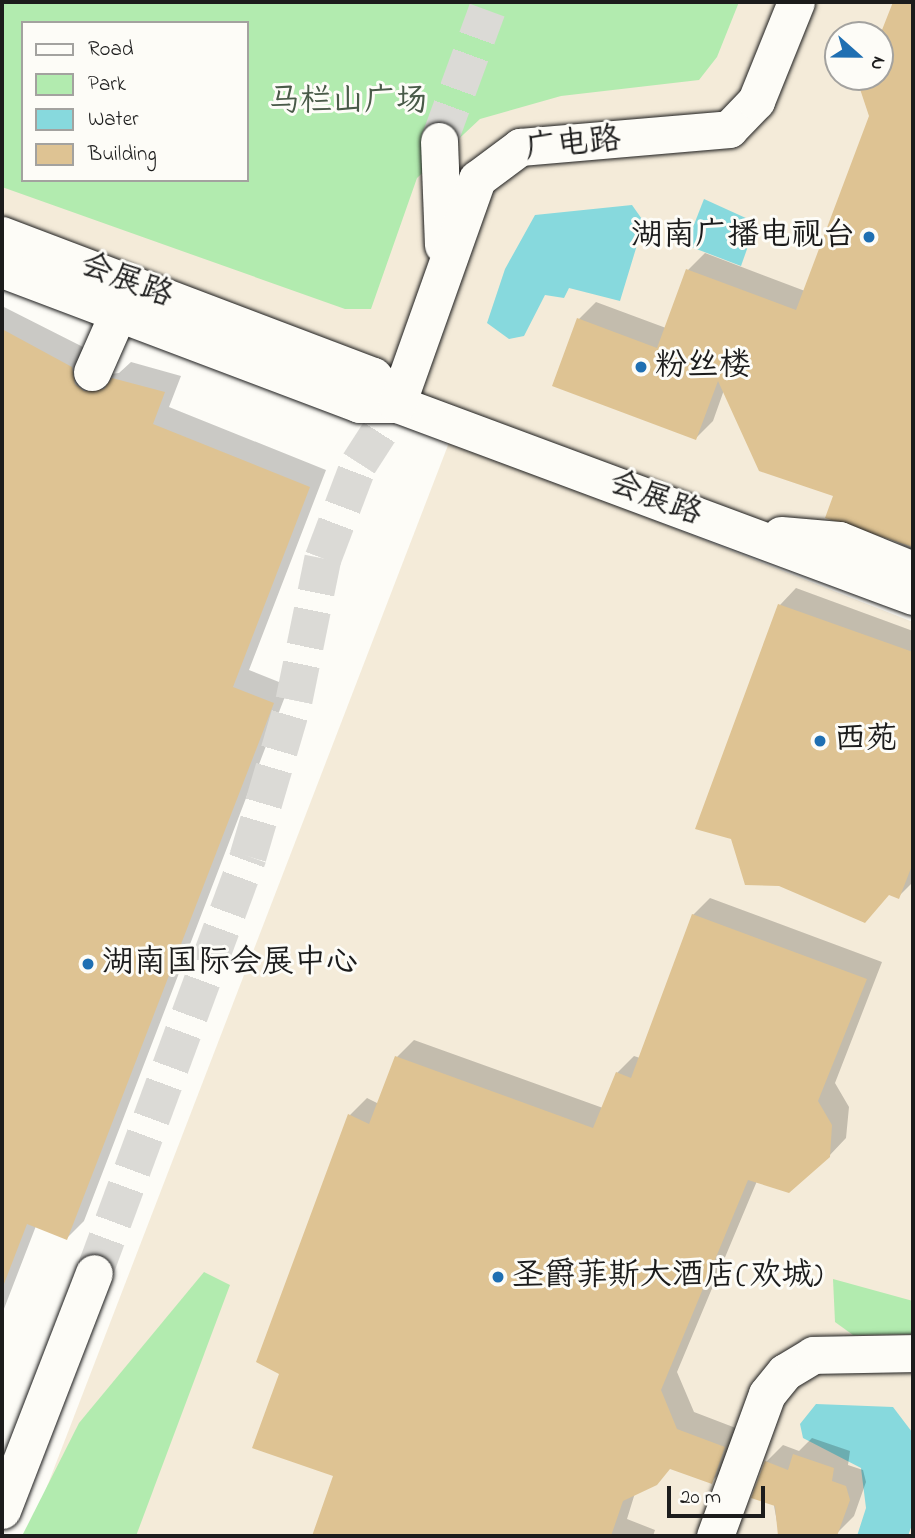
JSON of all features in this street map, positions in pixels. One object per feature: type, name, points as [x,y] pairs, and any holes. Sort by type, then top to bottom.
[{"type":"street","points":[[791,16],[821,2]]},
{"type":"street","name":"广电路","points":[[397,404],[444,261],[477,179],[520,147],[729,130],[756,101],[791,16]]},
{"type":"street","points":[[439,141],[444,261]]},
{"type":"street","name":"会展路","points":[[2,235],[120,305]]},
{"type":"street","name":"会展路","points":[[2,270],[120,305],[359,404],[397,404],[913,596]]},
{"type":"street","points":[[92,372],[120,305]]},
{"type":"street","points":[[760,540],[805,533],[913,570]]},
{"type":"street","points":[[2,1510],[94,1273]]},
{"type":"street","points":[[715,1536],[767,1394],[785,1371],[813,1355],[913,1353]]},
{"type":"shaded area","points":[[2,2],[913,2],[913,603],[2,250]]},
{"type":"shaded area","points":[[450,440],[913,622],[913,1536],[28,1536]]},
{"type":"green space","name":"马栏山广场","points":[[2,2],[739,2],[717,57],[699,80],[561,96],[480,119],[417,178],[371,309],[345,309],[2,187]]},
{"type":"green space","points":[[204,1272],[230,1285],[136,1536],[22,1536],[79,1423]]},
{"type":"green space","points":[[833,1279],[913,1301],[913,1334],[853,1335],[835,1322]]},
{"type":"water","points":[[704,199],[748,219],[752,235],[741,266],[686,245]]},
{"type":"water","points":[[632,205],[644,222],[620,301],[569,288],[564,298],[545,295],[524,336],[509,339],[487,323],[505,269],[535,215]]},
{"type":"water","points":[[816,1404],[893,1407],[912,1432],[913,1522],[908,1536],[857,1536],[866,1508],[861,1468],[803,1438],[800,1424]]},
{"type":"building","name":"湖南广播电视台","points":[[893,2],[913,2],[913,547],[825,518],[833,496],[759,471],[718,381],[696,440],[552,386],[577,318],[657,348],[686,269],[796,310],[869,116],[861,91],[894,91],[894,21],[886,21]]},
{"type":"building","name":"湖南国际会展中心","points":[[2,329],[72,367],[75,384],[84,391],[104,389],[112,378],[165,392],[153,424],[310,487],[233,687],[274,703],[67,1240],[27,1224],[4,1284]]},
{"type":"building","name":"西苑","points":[[778,604],[913,652],[913,863],[899,899],[889,895],[865,923],[779,886],[745,885],[731,839],[695,829]]},
{"type":"building","name":"圣爵菲斯大酒店(欢城)","points":[[692,914],[867,979],[818,1101],[832,1125],[830,1157],[789,1193],[748,1180],[661,1390],[677,1429],[725,1447],[712,1484],[670,1469],[657,1485],[623,1501],[611,1536],[312,1536],[333,1476],[252,1448],[279,1374],[256,1362],[348,1114],[369,1124],[395,1056],[593,1128],[616,1072],[631,1078]]},
{"type":"building","points":[[793,1454],[834,1468],[832,1481],[846,1486],[850,1500],[837,1536],[778,1536],[775,1506],[751,1498],[765,1461],[788,1470]]},
{"type":"tunnel","points":[[439,141],[487,10]]},
{"type":"tunnel","points":[[94,1273],[248,856],[294,700],[323,558],[359,463],[397,404]]},
{"type":"place","name":"湖南广播电视台","points":[[869,237]]},
{"type":"place","name":"粉丝楼","points":[[641,367]]},
{"type":"place","name":"西苑","points":[[820,741]]},
{"type":"place","name":"湖南国际会展中心","points":[[88,964]]},
{"type":"place","name":"圣爵菲斯大酒店(欢城)","points":[[498,1277]]}]
